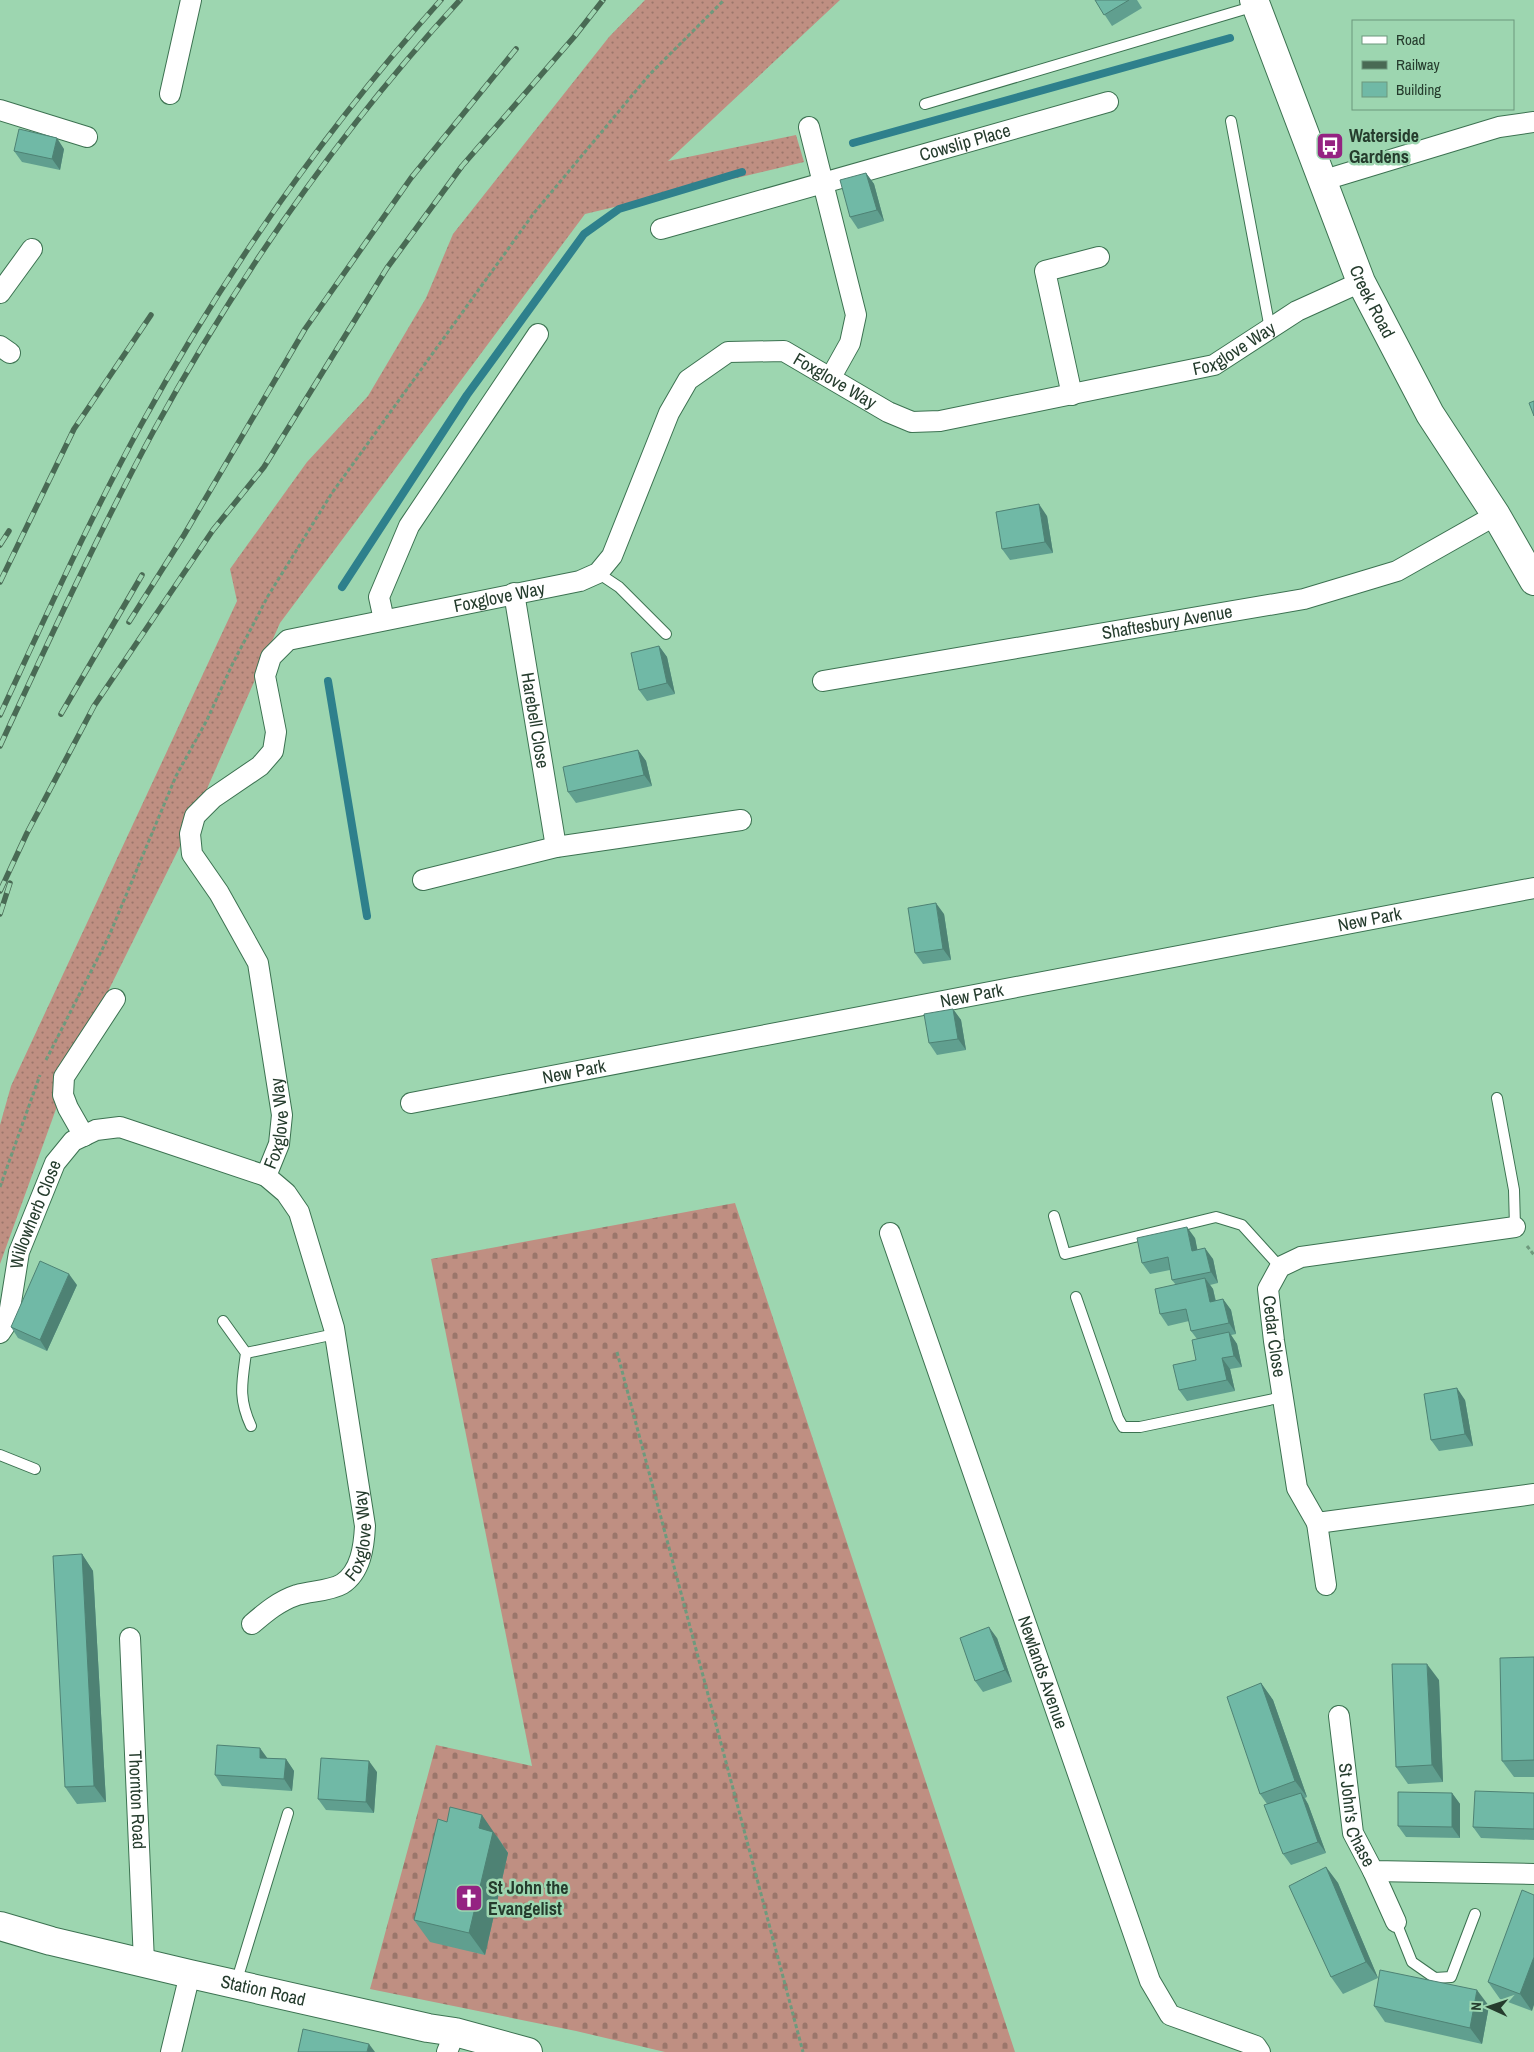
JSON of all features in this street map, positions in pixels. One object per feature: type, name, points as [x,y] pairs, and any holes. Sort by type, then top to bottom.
[{"type":"street","points":[[170,94],[191,0]]},
{"type":"street","name":"Creek Road","points":[[1255,3],[1362,282],[1430,414],[1496,515],[1534,581]]},
{"type":"street","name":"Cowslip Place","points":[[661,229],[1108,102]]},
{"type":"street","points":[[0,110],[87,137]]},
{"type":"street","points":[[1322,181],[1500,127],[1534,122]]},
{"type":"street","points":[[809,127],[856,314],[850,343],[831,377]]},
{"type":"street","points":[[0,293],[32,249]]},
{"type":"street","points":[[1072,395],[1045,270],[1099,257]]},
{"type":"street","name":"Foxglove Way","points":[[252,1624],[273,1606],[297,1595],[341,1584],[354,1573],[364,1546],[365,1526],[335,1334],[299,1212],[286,1193],[266,1176],[279,1144],[282,1115],[258,962],[219,893],[192,854],[190,834],[195,816],[213,798],[260,766],[273,751],[276,732],[265,676],[271,657],[288,640],[580,581],[598,573],[612,556],[670,413],[688,380],[728,352],[784,351],[888,412],[912,422],[940,421],[1214,366],[1297,311],[1362,282]]},
{"type":"street","points":[[384,620],[380,597],[409,526],[538,334]]},
{"type":"street","name":"Shaftesbury Avenue","points":[[823,681],[1304,599],[1397,571],[1496,515]]},
{"type":"street","name":"Harebell Close","points":[[514,593],[556,847]]},
{"type":"street","points":[[423,880],[556,847],[741,820]]},
{"type":"street","name":"New Park","points":[[411,1103],[1534,888]]},
{"type":"street","points":[[84,1136],[68,1108],[63,1094],[64,1078],[115,999]]},
{"type":"street","name":"Willowherb Close","points":[[0,1334],[8,1321],[19,1252],[55,1163],[73,1141],[96,1130],[120,1127],[266,1176]]},
{"type":"street","points":[[1280,1267],[1301,1257],[1515,1227]]},
{"type":"street","name":"Newlands Avenue","points":[[890,1233],[1150,1981],[1170,2015],[1256,2046],[1260,2052]]},
{"type":"street","name":"Cedar Close","points":[[1280,1267],[1268,1289],[1274,1341],[1297,1488],[1316,1523],[1326,1585]]},
{"type":"street","points":[[1316,1523],[1534,1494]]},
{"type":"street","name":"Thornton Road","points":[[130,1638],[144,1962]]},
{"type":"street","name":"St John's Chase","points":[[1339,1716],[1354,1833],[1373,1871],[1534,1874]]},
{"type":"street","points":[[1373,1871],[1396,1922]]},
{"type":"street","name":"Station Road","points":[[0,1926],[190,1974],[428,2028],[451,2042],[528,2052]]},
{"type":"street","points":[[171,2052],[190,1974]]},
{"type":"lane","points":[[925,104],[1255,3]]},
{"type":"lane","points":[[1231,121],[1270,329]]},
{"type":"lane","points":[[598,573],[619,587],[666,634]]},
{"type":"lane","points":[[1497,1098],[1514,1190],[1515,1227]]},
{"type":"lane","points":[[1054,1216],[1064,1254],[1216,1217],[1242,1225],[1280,1267]]},
{"type":"lane","points":[[1076,1297],[1123,1428],[1140,1427],[1283,1397]]},
{"type":"lane","points":[[223,1320],[246,1353],[241,1396],[244,1412],[251,1426]]},
{"type":"lane","points":[[246,1353],[335,1334]]},
{"type":"lane","points":[[0,1455],[35,1469]]},
{"type":"lane","points":[[236,1984],[288,1813]]},
{"type":"lane","points":[[1396,1922],[1412,1962],[1435,1978],[1451,1977],[1475,1914]]},
{"type":"path","points":[[44,1065],[109,936],[176,776],[207,720],[232,665],[268,596],[332,493],[534,213],[650,74],[724,0]]},
{"type":"path","points":[[0,1187],[41,1074]]},
{"type":"path","points":[[617,1352],[803,2052]]},
{"type":"green space","points":[[645,0],[840,0],[668,161],[796,135],[804,162],[585,214],[280,623],[195,816],[73,1062],[0,1264],[0,1125],[11,1086],[237,601],[230,569],[307,462],[368,396],[426,298],[453,234],[609,37]]},
{"type":"green space","points":[[735,1203],[1015,2052],[665,2052],[576,2031],[370,1989],[436,1745],[532,1766],[431,1259]]},
{"type":"building","points":[[1095,0],[1129,0],[1104,15]]},
{"type":"building","points":[[19,129],[57,138],[52,159],[14,151]]},
{"type":"building","points":[[866,173],[877,210],[850,217],[840,180]]},
{"type":"building","points":[[1534,401],[1534,416],[1529,403]]},
{"type":"building","points":[[1039,504],[1045,542],[1002,549],[996,512]]},
{"type":"building","points":[[659,646],[667,683],[639,690],[631,653]]},
{"type":"building","points":[[638,750],[644,775],[568,792],[563,767]]},
{"type":"building","points":[[936,903],[943,949],[915,953],[908,908]]},
{"type":"building","points":[[953,1009],[958,1039],[929,1043],[924,1014]]},
{"type":"building","points":[[1187,1227],[1192,1251],[1205,1248],[1211,1272],[1172,1280],[1168,1257],[1142,1263],[1137,1238]]},
{"type":"building","points":[[40,1261],[69,1274],[40,1340],[11,1327]]},
{"type":"building","points":[[1205,1278],[1210,1302],[1223,1299],[1229,1323],[1191,1331],[1186,1309],[1160,1314],[1155,1289]]},
{"type":"building","points":[[1229,1332],[1234,1356],[1222,1358],[1227,1380],[1179,1390],[1173,1365],[1196,1360],[1192,1340]]},
{"type":"building","points":[[1457,1388],[1465,1434],[1431,1440],[1424,1394]]},
{"type":"building","points":[[82,1554],[94,1786],[65,1787],[53,1556]]},
{"type":"building","points":[[989,1627],[1005,1670],[975,1681],[960,1638]]},
{"type":"building","points":[[1534,1657],[1534,1760],[1502,1761],[1500,1658]]},
{"type":"building","points":[[1392,1664],[1427,1664],[1432,1765],[1396,1767]]},
{"type":"building","points":[[1261,1683],[1295,1781],[1260,1794],[1227,1697]]},
{"type":"building","points":[[217,1745],[260,1748],[260,1758],[286,1759],[284,1779],[215,1775]]},
{"type":"building","points":[[321,1758],[369,1761],[366,1802],[318,1799]]},
{"type":"building","points":[[1475,1791],[1534,1793],[1534,1829],[1473,1827]]},
{"type":"building","points":[[1398,1792],[1452,1793],[1452,1827],[1398,1826]]},
{"type":"building","points":[[1301,1793],[1318,1842],[1283,1854],[1264,1805]]},
{"type":"building","points":[[450,1807],[482,1815],[479,1828],[493,1832],[469,1933],[414,1920],[438,1819],[447,1822]]},
{"type":"building","points":[[1326,1867],[1366,1962],[1331,1977],[1289,1886]]},
{"type":"building","points":[[1522,1890],[1534,1895],[1534,1957],[1520,1994],[1488,1982]]},
{"type":"building","points":[[1380,1970],[1477,1990],[1470,2028],[1374,2006]]},
{"type":"building","points":[[303,2029],[369,2044],[367,2052],[298,2052]]},
{"type":"waterway","points":[[853,143],[1230,38]]},
{"type":"waterway","points":[[342,587],[467,395],[584,234],[619,209],[742,172]]},
{"type":"waterway","points":[[328,681],[367,916]]},
{"type":"railway","points":[[0,715],[103,497],[173,368],[242,258],[317,151],[398,49],[441,0]]},
{"type":"railway","points":[[0,746],[113,509],[153,432],[220,317],[293,207],[333,153],[373,101],[460,0]]},
{"type":"railway","points":[[0,891],[27,833],[94,706],[213,530],[264,467],[387,268],[462,166],[574,37],[603,0]]},
{"type":"railway","points":[[129,622],[184,535],[305,329],[411,178],[516,49]]},
{"type":"railway","points":[[0,582],[74,429],[151,315]]},
{"type":"railway","points":[[0,545],[9,531]]},
{"type":"railway","points":[[61,714],[142,575]]},
{"type":"railway","points":[[0,914],[10,883]]},
{"type":"place","name":"Waterside Gardens","points":[[1330,146]]},
{"type":"place","name":"St John the Evangelist","points":[[469,1898]]}]
